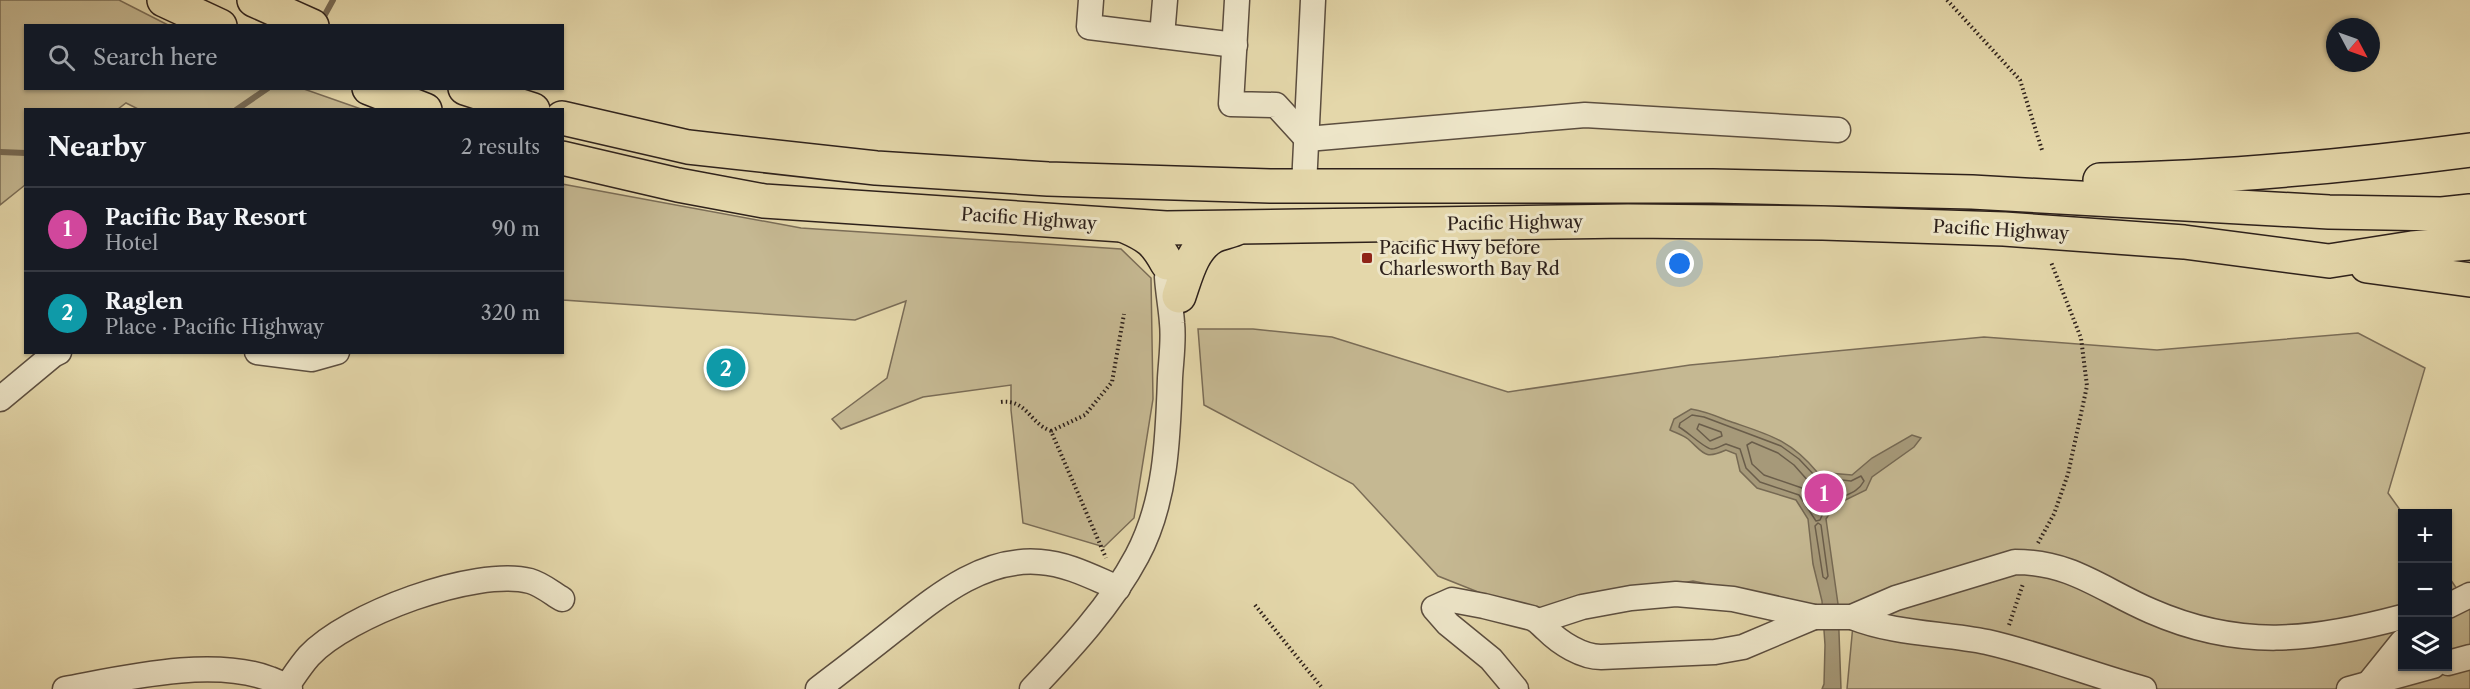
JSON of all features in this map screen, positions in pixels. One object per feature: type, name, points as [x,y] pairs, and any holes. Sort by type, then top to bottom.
[{"type":"highway","points":[[164,0],[216,24]]},
{"type":"highway","points":[[254,0],[308,24]]},
{"type":"highway","points":[[374,90],[420,108]]},
{"type":"highway","points":[[471,90],[527,108]]},
{"type":"highway","name":"Pacific Highway","points":[[564,118],[688,147],[876,168],[1048,179],[1160,184],[1304,186],[1713,186],[1971,192],[2329,212],[2442,213],[2470,211]]},
{"type":"highway","points":[[1971,192],[1996,182],[2190,178],[2392,160],[2470,150]]},
{"type":"highway","name":"Pacific Highway","points":[[564,158],[678,185],[764,201],[1123,225],[1237,229],[1628,221],[1822,223],[2004,229],[2184,242],[2329,261],[2412,248],[2470,243]]},
{"type":"highway","points":[[1048,179],[1152,207],[1176,226],[1191,212],[1204,207],[1340,203],[1372,198],[1412,186]]},
{"type":"highway","points":[[1123,225],[1144,234],[1156,244],[1167,263]]},
{"type":"highway","points":[[1176,310],[1191,262],[1200,247],[1212,237],[1237,229]]},
{"type":"highway","points":[[2329,261],[2470,280]]},
{"type":"street","points":[[1091,0],[1089,27],[1235,45]]},
{"type":"street","points":[[1162,36],[1165,0]]},
{"type":"street","points":[[1237,0],[1231,104],[1276,105],[1307,139]]},
{"type":"street","points":[[1304,186],[1313,0]]},
{"type":"street","points":[[1307,139],[1585,115],[1838,130]]},
{"type":"street","points":[[1176,226],[1167,263],[1176,310]]},
{"type":"street","points":[[1032,689],[1057,678],[1118,588],[1145,536],[1161,484],[1168,423],[1176,310],[1176,226]]},
{"type":"street","points":[[0,399],[55,354]]},
{"type":"street","points":[[273,354],[312,359],[330,354]]},
{"type":"street","points":[[1849,617],[1896,598],[2015,562],[2030,562],[2070,570],[2149,610],[2190,627],[2237,636],[2282,639],[2346,632],[2398,618]]},
{"type":"street","points":[[818,689],[940,594],[967,578],[997,567],[1020,563],[1053,564],[1073,569],[1118,588]]},
{"type":"street","points":[[65,689],[139,675],[221,669],[264,677],[289,687],[309,655],[342,630],[365,617],[407,600],[474,580],[507,579],[531,581],[562,599]]},
{"type":"street","points":[[1516,689],[1491,659],[1448,624],[1434,608],[1452,600],[1502,610],[1539,621],[1582,607],[1631,598],[1676,594],[1733,599],[1816,617],[1849,617],[1886,627],[2002,646],[2091,675],[2144,689]]},
{"type":"street","points":[[2452,604],[2470,595]]},
{"type":"street","points":[[1539,621],[1547,631],[1570,647],[1592,657],[1601,657],[1715,652],[1743,647],[1816,617]]},
{"type":"street","points":[[2359,686],[2398,647]]},
{"type":"street","points":[[2452,662],[2470,657]]},
{"type":"street","points":[[2359,686],[2414,671]]},
{"type":"path","points":[[1947,0],[2020,80],[2042,150]]},
{"type":"path","points":[[2002,646],[2034,550],[2054,514],[2068,474],[2087,386],[2080,338],[2051,262]]},
{"type":"path","points":[[1001,402],[1011,400],[1027,410],[1041,428],[1051,431],[1085,415],[1112,382],[1124,314]]},
{"type":"path","points":[[1051,431],[1095,529]]},
{"type":"path","points":[[1255,605],[1323,689]]},
{"type":"shaded area","points":[[0,0],[119,0],[166,24],[24,24],[24,90],[307,90],[358,108],[136,108],[126,103],[119,108],[24,108],[24,186],[0,205]]},
{"type":"shaded area","points":[[564,184],[801,228],[1121,249],[1151,278],[1153,399],[1134,518],[1104,547],[1023,523],[1011,410],[1011,385],[923,397],[841,429],[832,419],[887,378],[906,301],[855,320],[564,300]]},
{"type":"shaded area","points":[[1198,329],[1253,329],[1332,337],[1508,392],[1690,365],[1984,337],[2157,350],[2358,333],[2425,368],[2388,493],[2399,509],[2398,671],[2452,671],[2452,582],[2457,589],[2470,583],[2470,689],[1847,689],[1854,614],[1693,581],[1526,611],[1438,576],[1353,484],[1204,405]]},
{"type":"water","points":[[1691,409],[1709,413],[1776,438],[1797,452],[1817,472],[1852,475],[1872,458],[1912,435],[1921,438],[1914,447],[1872,477],[1866,490],[1835,505],[1826,519],[1838,604],[1841,689],[1822,689],[1825,645],[1822,601],[1813,564],[1808,519],[1796,500],[1757,488],[1740,471],[1736,454],[1726,450],[1705,454],[1686,438],[1670,430],[1674,419]]},
{"type":"waterway","points":[[322,20],[333,0]]},
{"type":"waterway","points":[[239,108],[265,90]]},
{"type":"waterway","points":[[0,152],[24,153]]},
{"type":"place","name":"Pacific Hwy before Charlesworth Bay Rd","points":[[1367,258]]},
{"type":"place","name":"Raglen","points":[[726,368]]},
{"type":"place","name":"Pacific Bay Resort","points":[[1824,493]]}]
